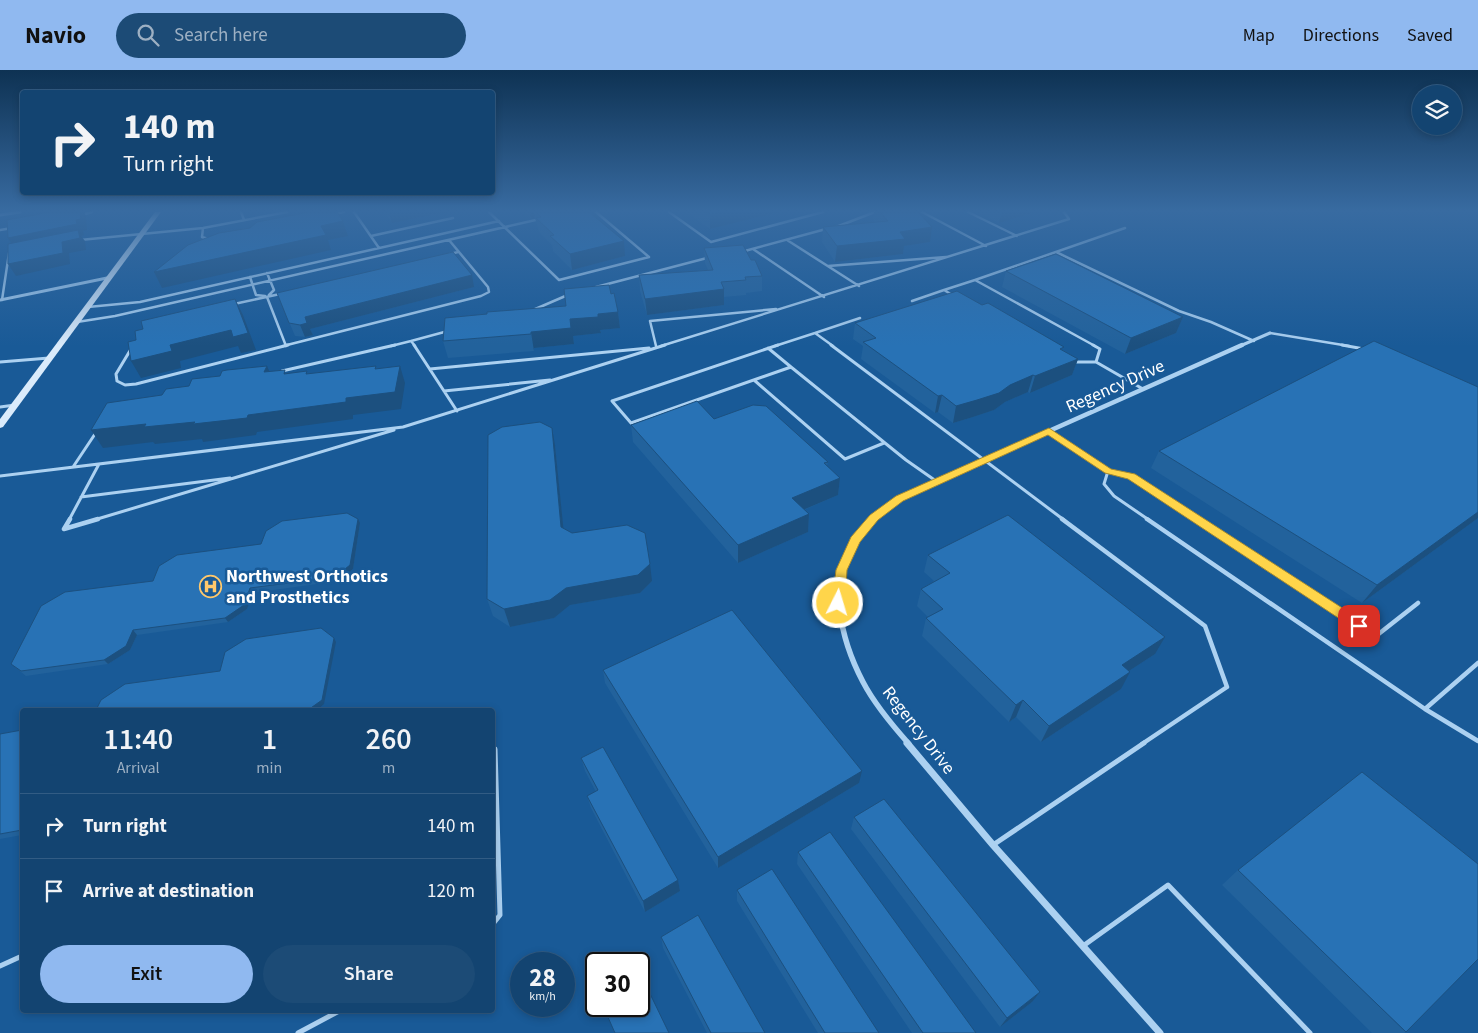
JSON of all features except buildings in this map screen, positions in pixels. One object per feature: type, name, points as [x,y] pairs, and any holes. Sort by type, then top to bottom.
[{"type":"main road","points":[[0,425],[123,257]]},
{"type":"street","points":[[1,300],[107,278]]},
{"type":"street","name":"Regency Drive","points":[[1160,1033],[993,845],[885,716],[864,682],[846,641],[838,603],[842,570],[855,540],[874,518],[900,498],[1270,333]]},
{"type":"lane","points":[[1,300],[8,257]]},
{"type":"lane","points":[[87,307],[140,302],[339,257]]},
{"type":"lane","points":[[76,322],[115,316],[375,257]]},
{"type":"lane","points":[[133,346],[116,374],[117,381],[125,385],[136,384],[472,299],[489,292],[488,287],[462,257]]},
{"type":"lane","points":[[535,257],[559,280],[649,257]]},
{"type":"lane","points":[[589,289],[709,257]]},
{"type":"lane","points":[[765,257],[824,297]]},
{"type":"lane","points":[[814,257],[858,286]]},
{"type":"lane","points":[[828,266],[943,257]]},
{"type":"lane","points":[[100,464],[64,529],[242,477],[952,257]]},
{"type":"lane","points":[[912,301],[1042,257]]},
{"type":"lane","points":[[1066,257],[1179,311],[1211,322],[1254,341]]},
{"type":"lane","points":[[267,273],[274,290],[267,297]]},
{"type":"lane","points":[[250,277],[256,295],[267,297]]},
{"type":"lane","points":[[975,280],[1100,349],[1096,362]]},
{"type":"lane","points":[[944,290],[961,300]]},
{"type":"lane","points":[[230,305],[286,292]]},
{"type":"lane","points":[[172,294],[174,303]]},
{"type":"lane","points":[[528,311],[570,294]]},
{"type":"lane","points":[[267,297],[286,346]]},
{"type":"lane","points":[[657,347],[650,321],[787,308]]},
{"type":"lane","points":[[791,367],[631,423],[612,401],[860,318]]},
{"type":"lane","points":[[275,372],[367,353],[456,329]]},
{"type":"lane","points":[[815,333],[1205,626],[1227,687],[993,845]]},
{"type":"lane","points":[[1270,333],[1370,350]]},
{"type":"lane","points":[[411,341],[457,411]]},
{"type":"lane","points":[[430,369],[657,347]]},
{"type":"lane","points":[[768,348],[884,443],[936,481]]},
{"type":"lane","points":[[0,362],[49,358]]},
{"type":"lane","points":[[1071,362],[1096,362],[1144,389]]},
{"type":"lane","points":[[444,391],[560,379]]},
{"type":"lane","points":[[754,380],[845,460],[884,443]]},
{"type":"lane","points":[[0,407],[15,405]]},
{"type":"lane","points":[[0,476],[403,427]]},
{"type":"lane","points":[[72,467],[97,430]]},
{"type":"lane","points":[[1049,431],[1108,471],[1132,476],[1376,636],[1418,603]]},
{"type":"lane","points":[[1108,471],[1104,484],[1114,496],[1425,709],[1478,741]]},
{"type":"lane","points":[[81,497],[242,477]]},
{"type":"lane","points":[[1425,709],[1478,663]]},
{"type":"lane","points":[[495,749],[500,915],[495,921]]},
{"type":"lane","points":[[1083,946],[1168,885],[1310,1033]]},
{"type":"lane","points":[[0,966],[20,957]]},
{"type":"lane","points":[[298,1033],[335,1013]]},
{"type":"place","name":"Northwest Orthotics and Prosthetics","points":[[210,586]]},
{"type":"route","points":[[838,603],[842,570],[855,540],[874,518],[900,498],[1049,431],[1108,471],[1132,476],[1359,626]]}]
